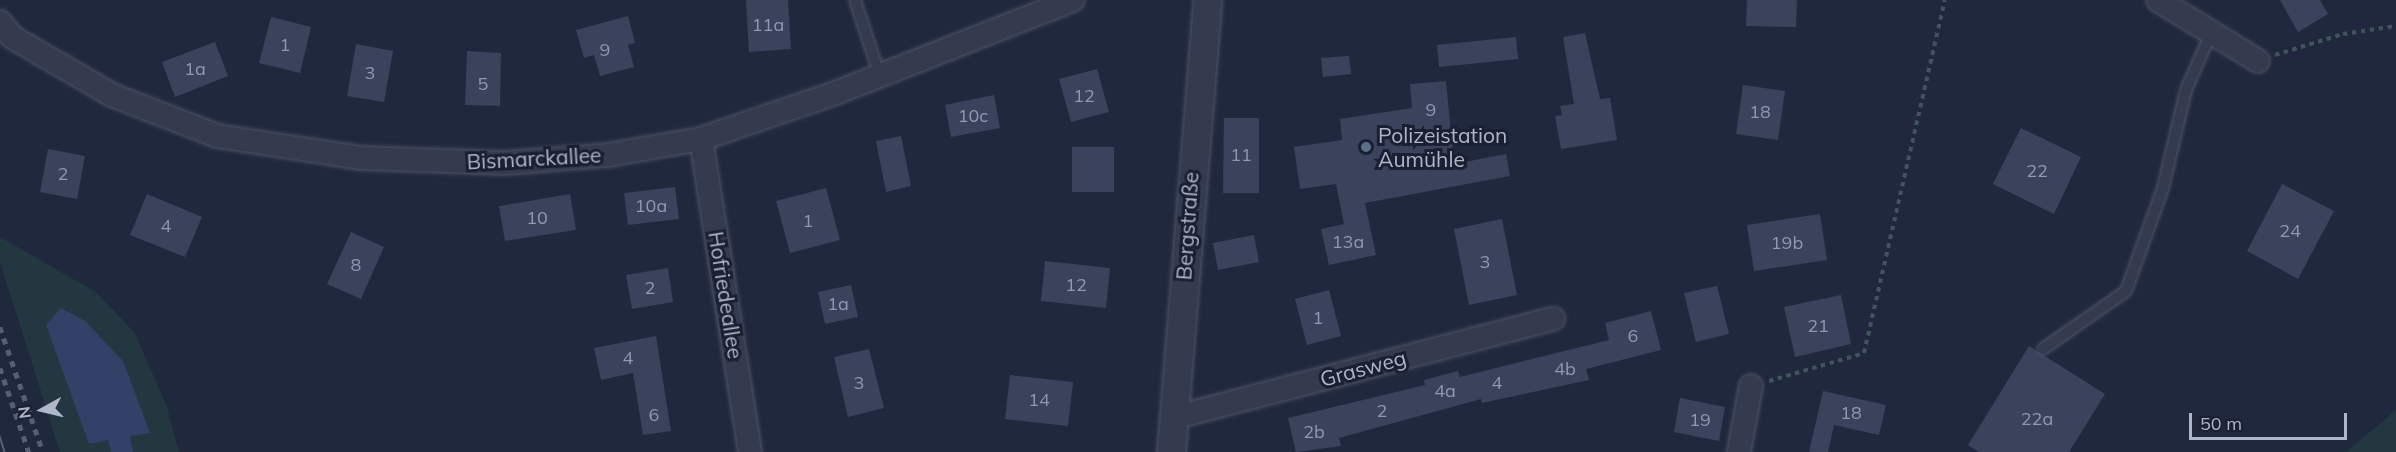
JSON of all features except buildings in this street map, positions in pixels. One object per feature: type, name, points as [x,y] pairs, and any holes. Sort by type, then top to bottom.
[{"type":"street","name":"Bismarckallee","points":[[0,22],[12,37],[112,95],[218,136],[360,158],[504,163],[608,155],[701,139],[880,76],[1073,0]]},
{"type":"street","name":"Bergstraße","points":[[1171,452],[1207,0]]},
{"type":"street","points":[[2158,0],[2258,61]]},
{"type":"street","name":"Hofriedeallee","points":[[701,139],[750,452]]},
{"type":"street","name":"Grasweg","points":[[1172,418],[1553,319]]},
{"type":"street","points":[[1738,452],[1751,386]]},
{"type":"lane","points":[[855,0],[880,76]]},
{"type":"lane","points":[[2043,349],[2126,291],[2163,188],[2186,90],[2211,33]]},
{"type":"path","points":[[1751,386],[1864,353],[1945,0]]},
{"type":"path","points":[[2258,61],[2343,34],[2396,26]]},
{"type":"shaded area","points":[[0,237],[96,292],[134,332],[166,404],[179,452],[60,452],[0,262]]},
{"type":"shaded area","points":[[2396,410],[2396,452],[2346,452]]},
{"type":"water","points":[[61,308],[85,321],[123,361],[150,433],[130,436],[133,452],[111,452],[108,440],[89,444],[46,325]]},
{"type":"tram line","points":[[0,436],[5,452]]},
{"type":"railway","points":[[0,327],[43,452]]},
{"type":"railway","points":[[0,368],[29,452]]},
{"type":"place","name":"Polizeistation Aumühle","points":[[1366,147]]}]
